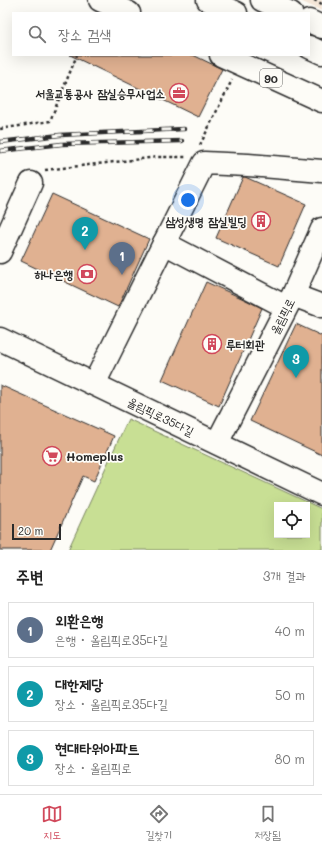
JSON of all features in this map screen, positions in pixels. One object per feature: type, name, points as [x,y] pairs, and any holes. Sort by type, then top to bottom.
[{"type":"street","points":[[100,0],[127,12]]},
{"type":"street","points":[[208,0],[234,12]]},
{"type":"street","points":[[262,0],[289,12]]},
{"type":"street","points":[[310,21],[322,27]]},
{"type":"street","points":[[310,47],[322,53]]},
{"type":"street","name":"90","points":[[223,56],[322,101]]},
{"type":"street","points":[[94,384],[204,163],[322,171]]},
{"type":"street","points":[[0,252],[37,176]]},
{"type":"street","name":"올림픽로","points":[[218,444],[289,301],[322,229]]},
{"type":"street","points":[[164,243],[289,301],[322,306]]},
{"type":"street","name":"올림픽로35다길","points":[[0,338],[322,494]]},
{"type":"path","points":[[314,0],[322,4]]},
{"type":"path","points":[[0,129],[50,120],[77,56]]},
{"type":"path","points":[[197,150],[234,77]]},
{"type":"path","points":[[37,176],[158,157],[187,157]]},
{"type":"shaded area","points":[[298,0],[322,0],[322,11]]},
{"type":"green space","points":[[128,419],[307,502],[274,502],[274,538],[310,538],[310,503],[322,509],[322,550],[68,550]]},
{"type":"building","name":"서울교통공사 잠실승무사업소","points":[[72,56],[195,56],[222,69],[198,117]]},
{"type":"building","name":"삼성생명 잠실빌딩","points":[[243,177],[306,204],[279,266],[216,238]]},
{"type":"building","points":[[52,194],[149,239],[118,307],[21,261]]},
{"type":"building","name":"루터회관","points":[[206,282],[262,308],[219,406],[162,380]]},
{"type":"building","points":[[296,324],[322,336],[322,455],[250,421]]},
{"type":"building","name":"Homeplus","points":[[0,385],[114,436],[94,481],[83,476],[50,550],[0,550]]},
{"type":"railway","points":[[0,142],[60,135],[184,129]]},
{"type":"railway","points":[[0,151],[62,144],[182,141]]},
{"type":"place","name":"서울교통공사 잠실승무사업소","points":[[179,93]]},
{"type":"place","name":"삼성생명 잠실빌딩","points":[[261,221]]},
{"type":"place","name":"대한제당","points":[[85,250]]},
{"type":"place","name":"하나은행","points":[[87,274]]},
{"type":"place","name":"외환은행","points":[[122,275]]},
{"type":"place","name":"루터회관","points":[[212,344]]},
{"type":"place","name":"현대타워아파트","points":[[296,378]]},
{"type":"place","name":"Homeplus","points":[[52,456]]}]
